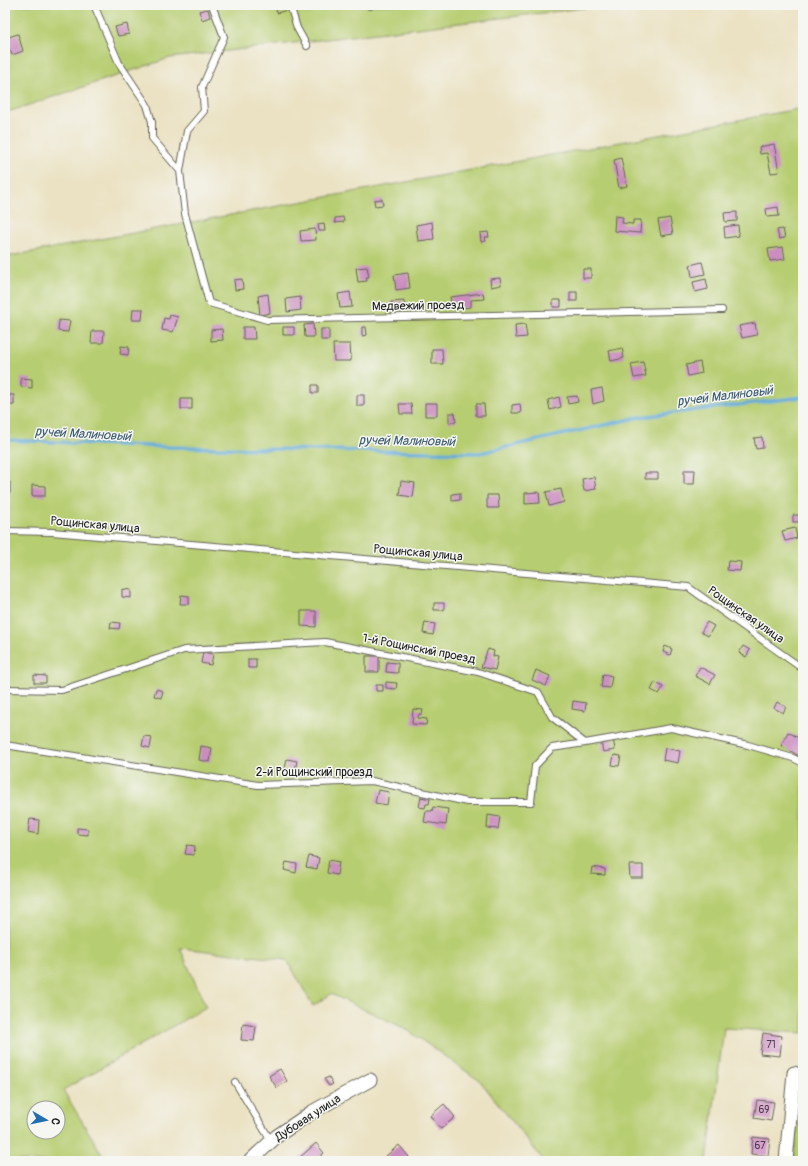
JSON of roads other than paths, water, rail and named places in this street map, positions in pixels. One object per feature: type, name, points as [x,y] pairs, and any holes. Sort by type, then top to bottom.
[{"type":"street","points":[[786,1161],[794,1073]]},
{"type":"street","name":"Дубовая улица","points":[[250,1161],[271,1141],[312,1112],[370,1080]]},
{"type":"lane","points":[[94,5],[119,63],[147,105],[152,122],[152,138],[180,171]]},
{"type":"lane","points":[[180,171],[188,131],[204,110],[202,87],[224,37],[212,5]]},
{"type":"lane","points":[[290,5],[297,28],[307,46]]},
{"type":"lane","name":"Медвежий проезд","points":[[180,171],[185,214],[209,303],[267,320],[722,310]]},
{"type":"lane","name":"Рощинская улица","points":[[5,531],[52,532],[688,587],[803,669]]},
{"type":"lane","name":"1-й Рощинский проезд","points":[[5,689],[62,690],[184,650],[325,642],[478,672],[538,692],[552,717],[585,743]]},
{"type":"lane","points":[[585,743],[671,728],[748,745],[793,758],[803,763]]},
{"type":"lane","name":"2-й Рощинский проезд","points":[[5,745],[258,785],[372,782],[467,802],[531,802],[535,766],[552,748],[585,743]]},
{"type":"lane","points":[[235,1082],[271,1141]]},
{"type":"waterway","name":"ручей Малиновый","points":[[5,440],[169,447],[480,453],[640,417],[803,397]]}]
